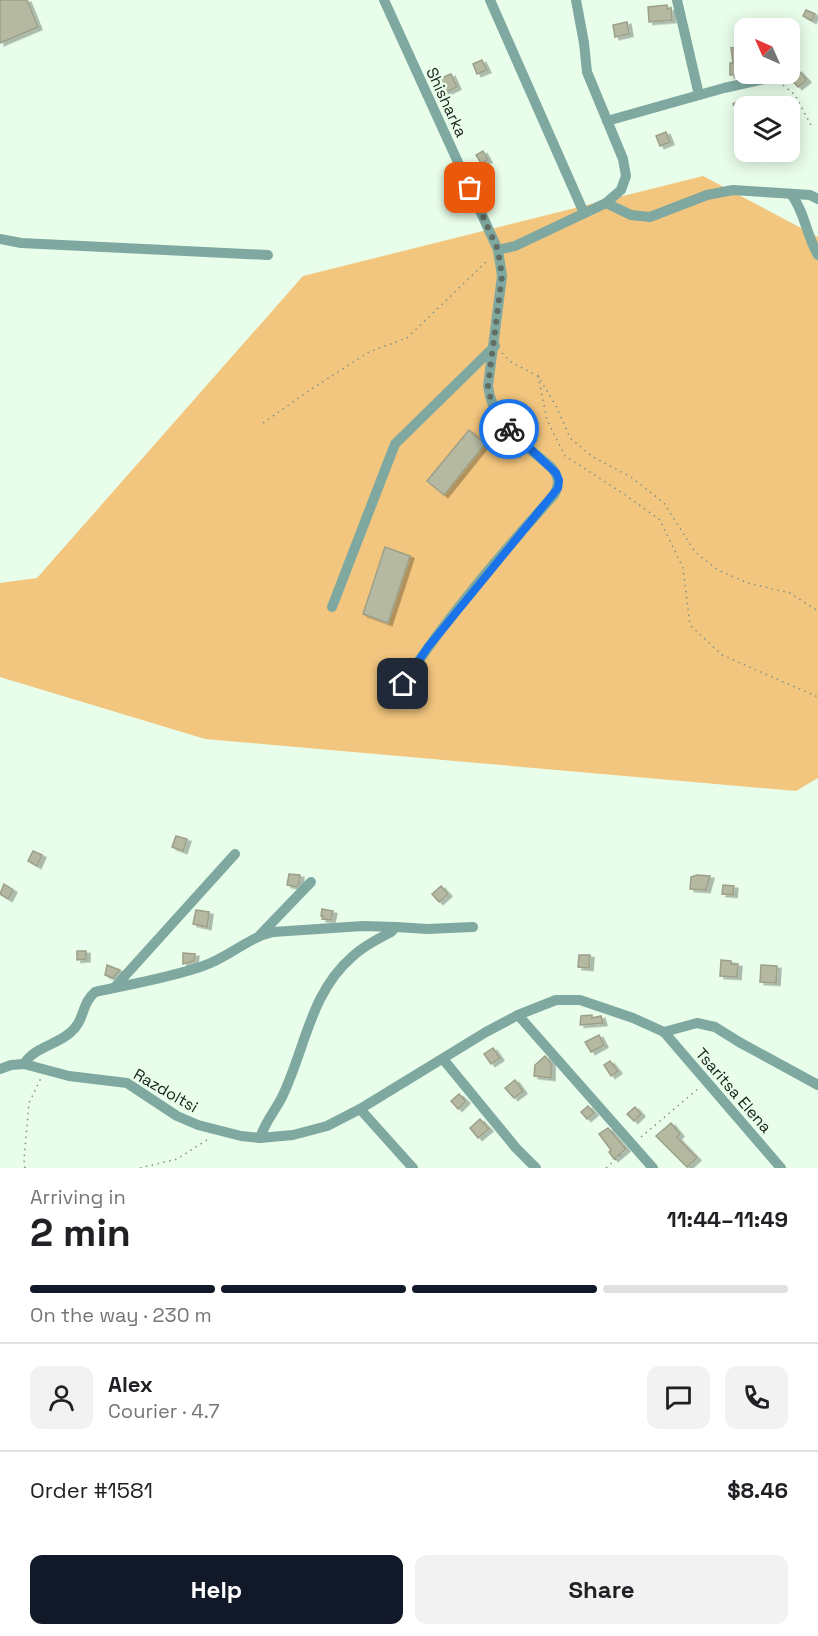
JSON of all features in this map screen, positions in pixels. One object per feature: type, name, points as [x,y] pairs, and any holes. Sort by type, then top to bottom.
[{"type":"street","name":"Shisharka","points":[[384,0],[498,250],[502,276],[495,346],[488,386],[490,402],[497,416],[556,473],[559,480],[558,488],[428,647],[403,684]]},
{"type":"street","points":[[490,0],[584,213]]},
{"type":"street","points":[[498,250],[515,246],[606,202],[621,190],[626,176],[623,159],[587,72],[576,0]]},
{"type":"street","points":[[677,0],[699,95]]},
{"type":"street","points":[[607,121],[699,95],[758,84]]},
{"type":"street","points":[[606,202],[631,215],[651,217],[707,195],[733,190],[810,195],[818,199]]},
{"type":"street","points":[[791,194],[799,205],[810,242],[818,255]]},
{"type":"street","points":[[0,239],[21,243],[268,255]]},
{"type":"street","points":[[332,607],[395,444],[495,346]]},
{"type":"street","points":[[114,988],[235,854]]},
{"type":"street","points":[[24,1064],[33,1053],[60,1041],[73,1031],[81,1020],[87,999],[95,992],[201,967],[221,959],[260,935],[311,882]]},
{"type":"street","points":[[260,935],[273,932],[363,926],[427,929],[473,927]]},
{"type":"street","points":[[260,1138],[265,1123],[282,1098],[317,1005],[329,981],[352,956],[396,927]]},
{"type":"street","name":"Razdoltsi","points":[[4,1067],[24,1064],[69,1076],[127,1083],[177,1116],[198,1125],[220,1132],[260,1138],[293,1135],[327,1126],[360,1110],[486,1032],[518,1015],[556,1000],[580,1000],[633,1018],[664,1032]]},
{"type":"street","points":[[518,1015],[653,1168]]},
{"type":"street","points":[[664,1032],[697,1023],[716,1027],[818,1085]]},
{"type":"street","name":"Tsaritsa Elena","points":[[664,1032],[781,1168]]},
{"type":"street","points":[[443,1059],[516,1148],[536,1168]]},
{"type":"street","points":[[360,1110],[413,1168]]},
{"type":"path","points":[[784,84],[795,95],[811,125]]},
{"type":"path","points":[[263,423],[369,352],[407,338],[498,250]]},
{"type":"path","points":[[495,346],[511,362],[538,376],[556,406],[570,438],[593,457],[631,477],[664,503],[695,552],[718,570],[748,583],[790,593],[818,611]]},
{"type":"path","points":[[538,376],[547,420],[565,456],[660,520],[683,568],[690,624],[723,655],[818,697]]},
{"type":"path","points":[[26,1168],[24,1160],[29,1103],[46,1069]]},
{"type":"path","points":[[606,1168],[707,1081]]},
{"type":"path","points":[[140,1168],[177,1159],[220,1132]]},
{"type":"shaded area","points":[[703,176],[818,237],[818,778],[796,791],[205,739],[0,677],[0,583],[37,578],[303,276]]},
{"type":"building","points":[[27,0],[38,27],[0,43],[0,1]]},
{"type":"building","points":[[667,5],[667,9],[671,8],[672,20],[649,22],[648,7]]},
{"type":"building","points":[[806,10],[815,14],[812,21],[803,16]]},
{"type":"building","points":[[627,22],[629,34],[615,37],[613,25]]},
{"type":"building","points":[[731,48],[734,48],[734,75],[730,75],[730,63],[733,63]]},
{"type":"building","points":[[482,60],[487,70],[477,74],[473,64]]},
{"type":"building","points":[[800,72],[807,80],[798,87],[795,84],[800,84]]},
{"type":"building","points":[[451,74],[457,87],[442,94],[437,80]]},
{"type":"building","points":[[666,132],[670,142],[660,146],[656,136]]},
{"type":"building","points":[[483,151],[488,160],[481,163],[476,155]]},
{"type":"building","points":[[469,430],[485,444],[444,495],[427,481]]},
{"type":"building","points":[[385,547],[410,556],[388,623],[363,614]]},
{"type":"building","points":[[176,836],[187,839],[183,851],[172,847]]},
{"type":"building","points":[[33,851],[42,855],[37,866],[28,861]]},
{"type":"building","points":[[289,874],[300,875],[299,884],[296,887],[287,885]]},
{"type":"building","points":[[710,876],[706,890],[690,889],[691,877]]},
{"type":"building","points":[[4,884],[13,890],[8,899],[0,894]]},
{"type":"building","points":[[723,885],[734,886],[733,895],[722,894]]},
{"type":"building","points":[[441,886],[448,894],[439,902],[432,894]]},
{"type":"building","points":[[322,909],[333,911],[331,920],[322,919]]},
{"type":"building","points":[[196,910],[209,912],[207,927],[193,924]]},
{"type":"building","points":[[77,951],[86,951],[86,959],[77,960]]},
{"type":"building","points":[[183,953],[195,954],[194,961],[183,964]]},
{"type":"building","points":[[579,955],[590,955],[589,968],[578,967]]},
{"type":"building","points":[[721,960],[738,964],[737,977],[720,976]]},
{"type":"building","points":[[107,965],[120,970],[113,978],[105,975]]},
{"type":"building","points":[[761,965],[777,966],[776,983],[760,982]]},
{"type":"building","points":[[592,1015],[592,1018],[601,1016],[603,1023],[580,1025],[581,1016]]},
{"type":"building","points":[[599,1035],[604,1045],[591,1052],[585,1042]]},
{"type":"building","points":[[493,1048],[500,1058],[491,1064],[484,1054]]},
{"type":"building","points":[[545,1056],[551,1063],[551,1078],[534,1076],[535,1065]]},
{"type":"building","points":[[610,1061],[618,1071],[611,1076],[604,1065]]},
{"type":"building","points":[[515,1080],[523,1091],[514,1098],[505,1088]]},
{"type":"building","points":[[459,1094],[466,1101],[458,1109],[451,1101]]},
{"type":"building","points":[[588,1106],[594,1113],[587,1119],[581,1112]]},
{"type":"building","points":[[635,1107],[641,1114],[634,1121],[627,1114]]},
{"type":"building","points":[[480,1119],[489,1129],[478,1138],[470,1128]]},
{"type":"building","points":[[671,1123],[680,1134],[677,1137],[697,1158],[687,1167],[656,1136]]},
{"type":"building","points":[[608,1128],[626,1149],[614,1159],[609,1152],[611,1150],[599,1134]]},
{"type":"way so far","points":[[470,188],[498,250],[502,276],[495,346],[488,386],[490,402],[497,416],[509,429]]},
{"type":"route","points":[[403,684],[428,647],[558,488],[559,480],[556,473],[509,429]]}]
